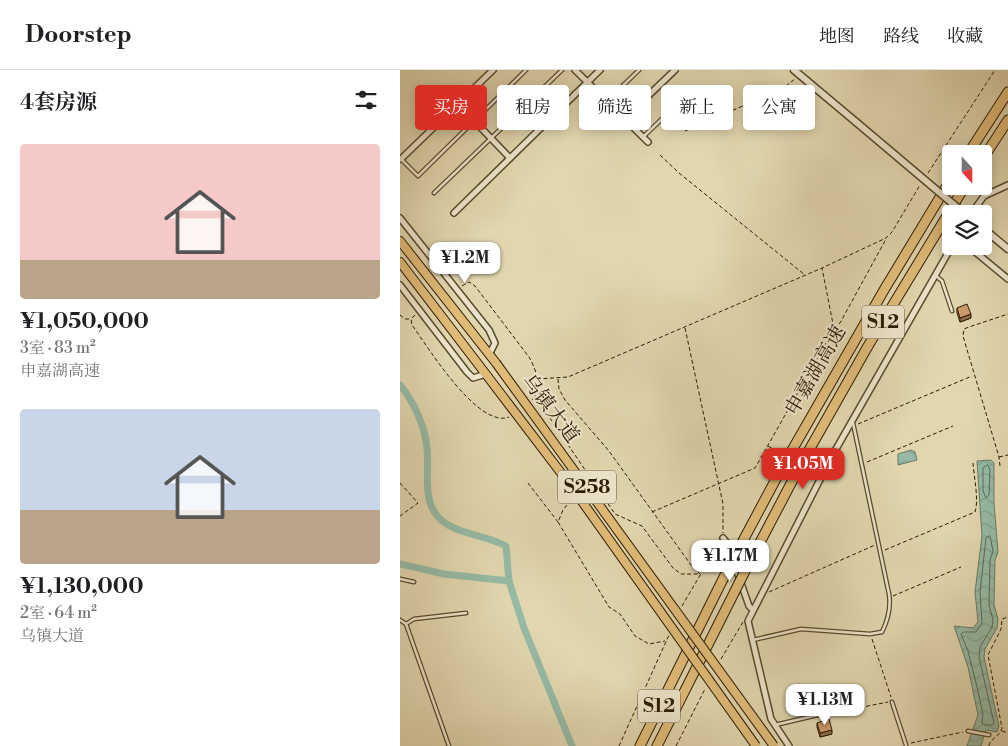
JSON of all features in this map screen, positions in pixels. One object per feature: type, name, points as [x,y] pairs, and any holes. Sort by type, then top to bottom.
[{"type":"highway","points":[[974,145],[1008,92]]},
{"type":"highway","points":[[992,145],[1008,120]]},
{"type":"highway","name":"申嘉湖高速","points":[[640,746],[726,573],[785,462],[865,322],[942,194]]},
{"type":"highway","name":"申嘉湖高速","points":[[656,746],[804,459],[868,346],[960,195]]},
{"type":"main road","name":"乌镇大道","points":[[400,240],[496,363],[774,746]]},
{"type":"main road","name":"乌镇大道","points":[[400,262],[571,486],[756,746]]},
{"type":"street","points":[[477,85],[492,70]]},
{"type":"street","points":[[575,70],[590,85]]},
{"type":"street","points":[[454,213],[600,70]]},
{"type":"street","points":[[651,93],[675,70]]},
{"type":"street","points":[[797,72],[954,205]]},
{"type":"street","points":[[401,159],[431,130]]},
{"type":"street","points":[[483,130],[510,158]]},
{"type":"street","points":[[636,130],[648,142]]},
{"type":"street","points":[[978,205],[984,196],[1008,185]]},
{"type":"street","points":[[400,218],[489,330],[496,343],[489,355]]},
{"type":"street","points":[[992,236],[1008,249]]},
{"type":"street","points":[[789,746],[774,726],[769,714],[748,621],[853,423],[947,255]]},
{"type":"street","points":[[979,255],[1008,279]]},
{"type":"street","points":[[400,284],[467,372],[473,378],[487,376]]},
{"type":"street","points":[[722,538],[727,543],[749,606],[753,610]]},
{"type":"lane","points":[[487,109],[526,70]]},
{"type":"lane","points":[[434,193],[562,70]]},
{"type":"lane","points":[[624,85],[639,70]]},
{"type":"lane","points":[[643,137],[661,120]]},
{"type":"lane","points":[[401,159],[418,176],[466,130]]},
{"type":"lane","points":[[935,275],[942,282],[952,311]]},
{"type":"lane","points":[[752,640],[801,629],[870,634],[882,632],[889,610],[890,598],[853,423]]},
{"type":"lane","points":[[400,579],[414,582]]},
{"type":"lane","points":[[406,624],[414,619],[466,613]]},
{"type":"lane","points":[[400,620],[406,624],[449,746]]},
{"type":"lane","points":[[892,702],[906,745]]},
{"type":"lane","points":[[774,726],[822,714]]},
{"type":"lane","points":[[968,732],[989,734]]},
{"type":"path","points":[[927,174],[995,70]]},
{"type":"path","points":[[685,131],[782,89],[797,72]]},
{"type":"path","points":[[660,155],[679,173],[806,275]]},
{"type":"path","points":[[652,512],[755,468],[834,329],[840,323],[886,238],[892,232],[922,182]]},
{"type":"path","points":[[537,378],[558,379],[568,377],[806,275],[886,238]]},
{"type":"path","points":[[822,268],[834,329]]},
{"type":"path","points":[[1000,466],[999,457],[963,340],[964,329],[1008,314]]},
{"type":"path","points":[[400,315],[405,319],[411,319]]},
{"type":"path","points":[[682,606],[722,538],[725,517],[685,327]]},
{"type":"path","points":[[853,423],[973,376]]},
{"type":"path","points":[[558,379],[559,389],[565,400],[609,451],[690,566],[701,574]]},
{"type":"path","points":[[535,396],[615,514],[642,526],[674,568],[681,574],[701,574]]},
{"type":"path","points":[[862,465],[953,426]]},
{"type":"path","points":[[999,457],[1008,455]]},
{"type":"path","points":[[880,552],[975,512],[978,505],[974,490],[973,463]]},
{"type":"path","points":[[400,483],[418,503],[400,516]]},
{"type":"path","points":[[528,483],[558,522],[609,607],[620,614],[635,636],[649,644],[667,641]]},
{"type":"path","points":[[558,522],[563,510],[573,498]]},
{"type":"path","points":[[768,593],[878,544]]},
{"type":"path","points":[[890,598],[961,568]]},
{"type":"path","points":[[989,746],[991,740],[1001,731],[1002,718],[988,655],[1001,629],[1002,619],[1008,617]]},
{"type":"path","points":[[619,746],[671,632]]},
{"type":"path","points":[[822,714],[892,702],[870,634]]},
{"type":"path","points":[[1001,731],[1008,733]]},
{"type":"path","points":[[906,745],[949,734],[968,732]]},
{"type":"water","points":[[911,450],[915,452],[917,460],[898,465],[898,454]]},
{"type":"water","points":[[991,460],[994,463],[994,503],[998,552],[995,560],[994,605],[998,619],[997,628],[985,649],[984,657],[999,726],[997,732],[986,730],[981,746],[967,746],[978,715],[968,667],[954,626],[973,628],[978,622],[975,592],[982,536],[977,461]]},
{"type":"building","points":[[967,304],[971,314],[960,318],[957,308]]},
{"type":"building","points":[[829,719],[832,730],[820,733],[817,723]]},
{"type":"waterway","points":[[400,385],[410,399],[424,431],[428,458],[427,480],[429,500],[433,510],[448,525],[506,546],[509,581],[524,628],[572,746]]},
{"type":"waterway","points":[[400,564],[444,574],[509,581]]}]
